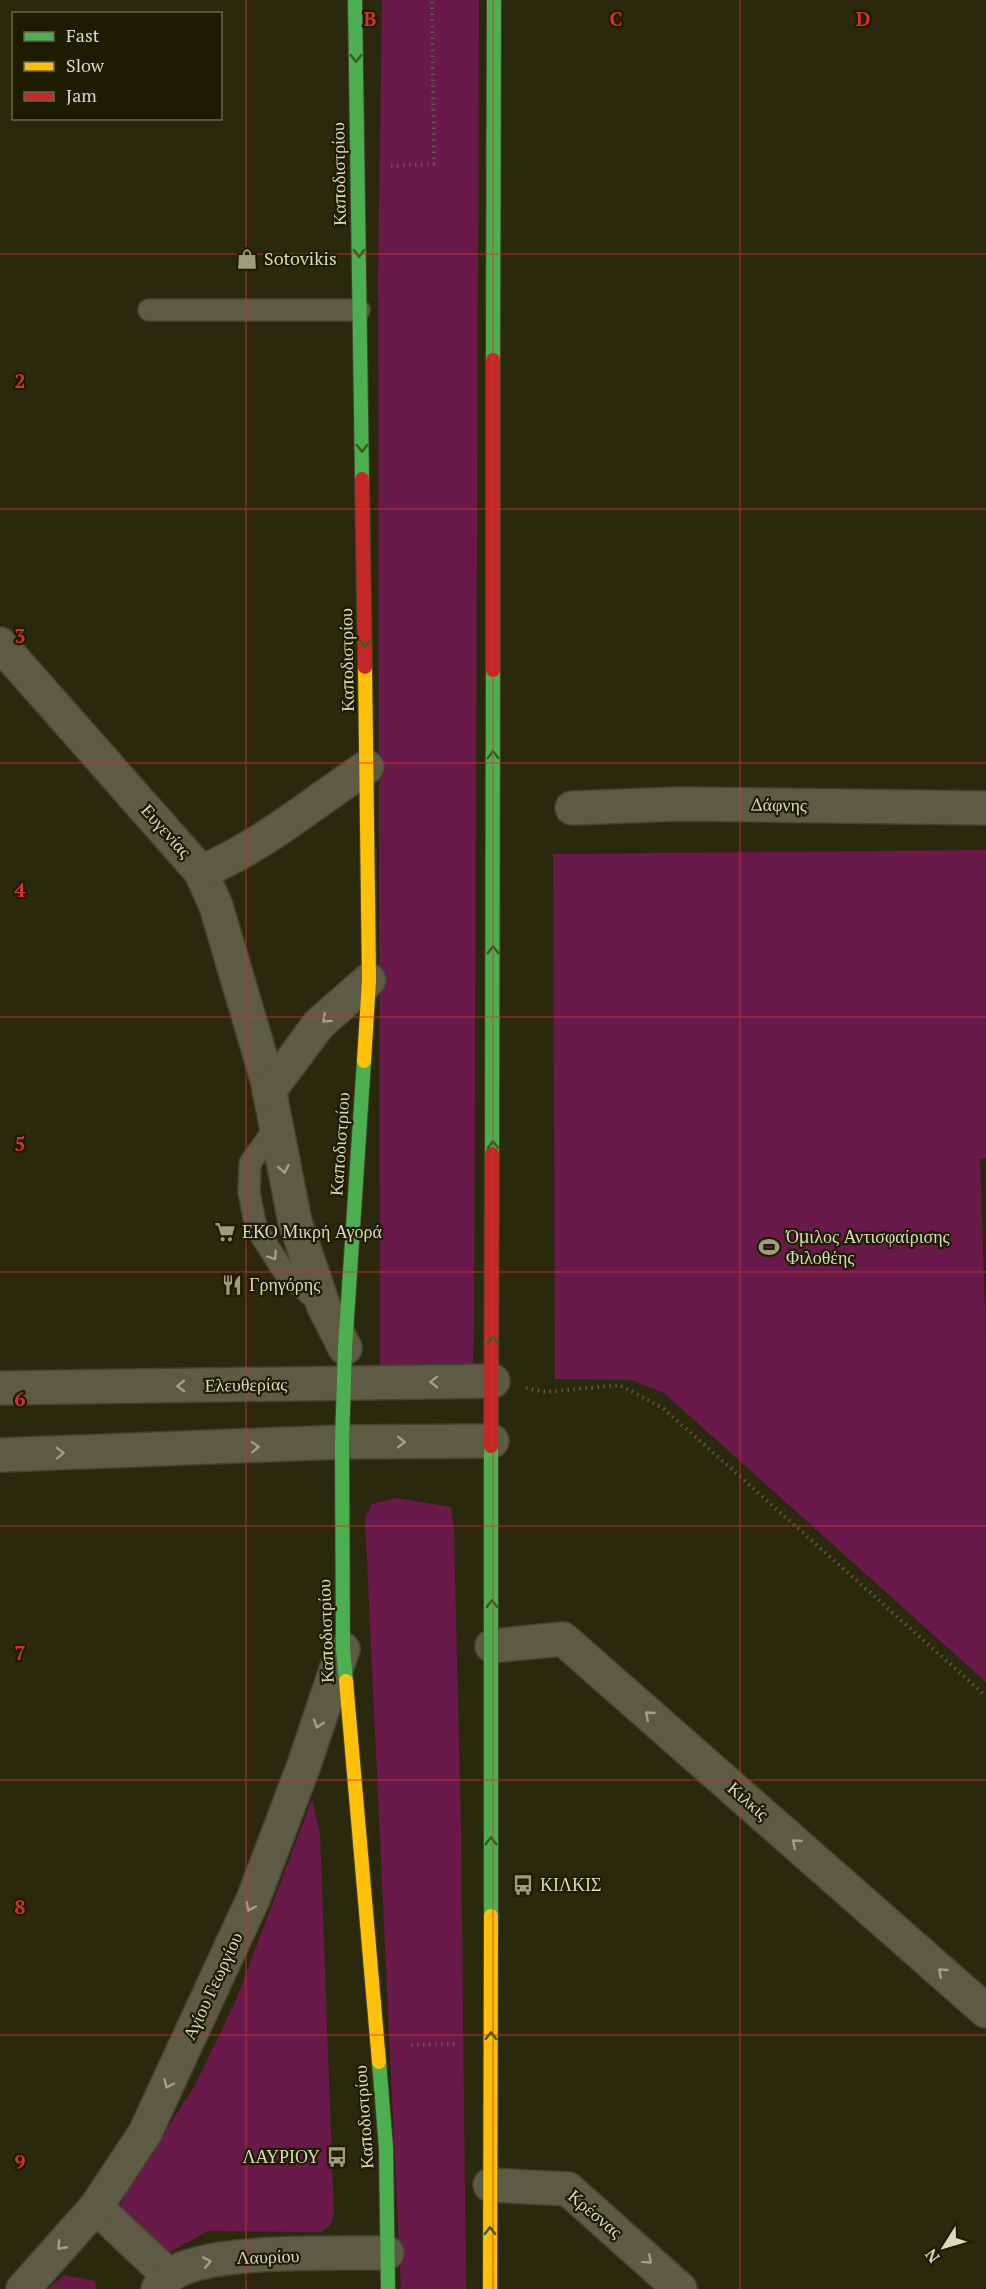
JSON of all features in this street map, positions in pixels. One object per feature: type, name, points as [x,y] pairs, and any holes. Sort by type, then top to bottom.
[{"type":"main road","name":"Καποδιστρίου","points":[[355,0],[369,980],[345,1348],[342,1442],[343,1649],[386,2148],[388,2289]]},
{"type":"main road","points":[[490,2289],[494,0]]},
{"type":"street","name":"Ευγενίας","points":[[0,644],[201,872],[249,847],[367,767]]},
{"type":"street","name":"Δάφνης","points":[[572,808],[680,804],[986,808]]},
{"type":"street","points":[[201,872],[216,906],[269,1091],[295,1222],[324,1307],[345,1348]]},
{"type":"street","points":[[269,1091],[319,1024],[369,980]]},
{"type":"street","name":"Ελευθερίας","points":[[0,1388],[493,1382]]},
{"type":"street","points":[[1,1451],[342,1442],[492,1441]]},
{"type":"street","name":"Κιλκίς","points":[[492,1646],[563,1639],[986,2011]]},
{"type":"street","name":"Αγίου Γεωργίου","points":[[23,2289],[96,2207],[145,2133],[254,1897],[304,1765],[343,1649]]},
{"type":"street","name":"Κρέσνας","points":[[490,2185],[568,2189],[680,2289]]},
{"type":"street","points":[[96,2207],[163,2282]]},
{"type":"street","name":"Λαυρίου","points":[[163,2282],[196,2264],[233,2257],[387,2253]]},
{"type":"lane","points":[[149,310],[359,310]]},
{"type":"path","points":[[357,167],[434,164],[432,0]]},
{"type":"path","points":[[493,1382],[546,1392],[619,1385],[663,1408],[986,1696]]},
{"type":"path","points":[[377,2046],[491,2042]]},
{"type":"shaded area","points":[[382,0],[479,0],[474,1323],[473,1364],[466,1373],[394,1371],[380,1365],[378,277]]},
{"type":"shaded area","name":"Όμιλος Αντισφαίρισης Φιλοθέης","points":[[986,850],[986,1158],[980,1159],[986,1335],[986,1682],[664,1393],[631,1380],[555,1379],[553,854]]},
{"type":"shaded area","points":[[397,1498],[451,1507],[454,1531],[461,1831],[466,2289],[401,2289],[365,1518],[372,1504]]},
{"type":"shaded area","points":[[312,1799],[320,1834],[334,2215],[330,2226],[321,2232],[208,2231],[165,2255],[118,2211],[126,2192],[195,2085],[236,2000]]},
{"type":"shaded area","points":[[64,2275],[95,2281],[97,2289],[48,2289]]},
{"type":"traffic: fast","points":[[355,0],[362,479]]},
{"type":"traffic: fast","points":[[493,360],[494,0]]},
{"type":"traffic: fast","points":[[492,1154],[493,670]]},
{"type":"traffic: fast","points":[[346,1681],[343,1649],[342,1442],[345,1348],[364,1061]]},
{"type":"traffic: fast","points":[[491,1446],[491,1916]]},
{"type":"traffic: fast","points":[[379,2062],[386,2148],[388,2289]]},
{"type":"traffic: slow","points":[[364,1061],[369,980],[365,667]]},
{"type":"traffic: slow","points":[[346,1681],[379,2062]]},
{"type":"traffic: slow","points":[[490,2289],[491,1916]]},
{"type":"traffic: jam","points":[[493,360],[493,670]]},
{"type":"traffic: jam","points":[[362,479],[365,667]]},
{"type":"traffic: jam","points":[[491,1446],[492,1154]]},
{"type":"place","name":"Sotovikis","points":[[247,259]]},
{"type":"place","name":"ΕΚΟ Μικρή Αγορά","points":[[225,1232]]},
{"type":"place","name":"Όμιλος Αντισφαίρισης Φιλοθέης","points":[[769,1247]]},
{"type":"place","name":"Γρηγόρης","points":[[232,1285]]},
{"type":"place","name":"ΚΙΛΚΙΣ","points":[[523,1885]]},
{"type":"place","name":"ΛΑΥΡΙΟΥ","points":[[337,2157]]}]
